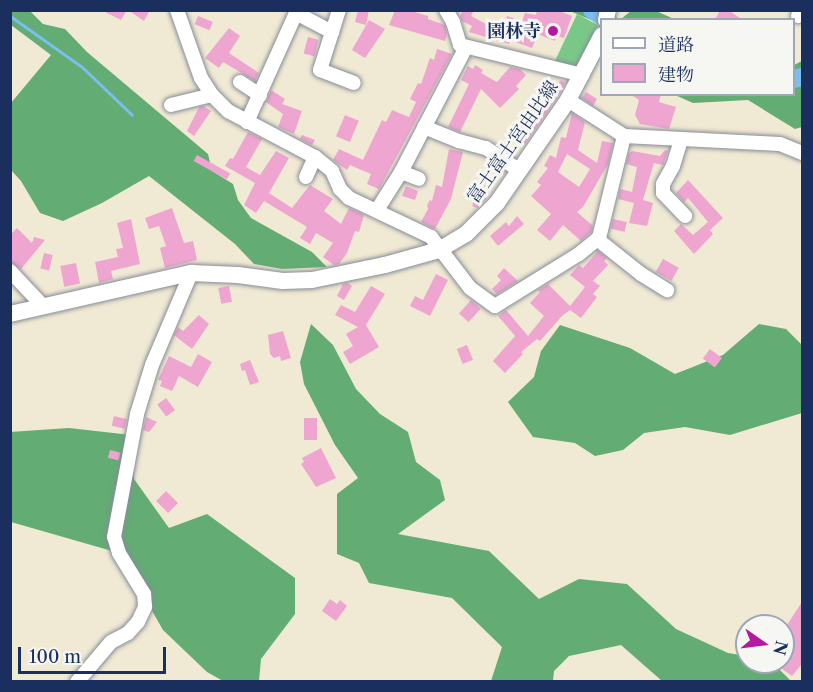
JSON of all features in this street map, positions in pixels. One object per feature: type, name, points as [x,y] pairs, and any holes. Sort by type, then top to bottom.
[{"type":"main road","name":"富士富士宮由比線","points":[[10,314],[191,273],[238,275],[283,281],[312,280],[385,265],[439,250],[466,234],[483,220],[568,100],[600,40]]},
{"type":"street","points":[[177,10],[201,78],[212,95],[228,111],[315,157],[332,171],[340,189],[349,198],[426,234],[470,288],[495,306],[569,260],[597,239],[624,136]]},
{"type":"street","points":[[339,10],[320,70],[354,83]]},
{"type":"street","points":[[446,10],[453,22],[460,45],[582,75]]},
{"type":"street","points":[[247,123],[296,13],[332,32]]},
{"type":"street","points":[[377,210],[401,172],[466,46]]},
{"type":"street","points":[[240,82],[260,95]]},
{"type":"street","points":[[171,105],[212,95]]},
{"type":"street","points":[[568,100],[624,136],[780,144],[802,153]]},
{"type":"street","points":[[424,127],[459,141],[486,148],[519,170]]},
{"type":"street","points":[[681,140],[673,166],[663,184],[663,193],[685,216]]},
{"type":"street","points":[[306,177],[315,157]]},
{"type":"street","points":[[401,172],[419,179]]},
{"type":"street","points":[[597,239],[641,274],[667,290]]},
{"type":"street","points":[[10,271],[43,306]]},
{"type":"street","points":[[77,681],[111,642],[128,633],[138,622],[145,607],[144,594],[119,553],[114,537],[137,414],[152,365],[191,273]]},
{"type":"green space","points":[[632,10],[656,11],[672,18],[622,18]]},
{"type":"green space","points":[[11,11],[30,11],[43,24],[65,29],[87,52],[208,154],[212,171],[233,184],[238,200],[251,218],[312,252],[327,267],[282,269],[254,264],[235,244],[149,176],[102,203],[63,221],[40,213],[21,181],[11,170],[11,103],[51,55],[11,25]]},
{"type":"green space","points":[[570,11],[598,11],[596,22],[577,14]]},
{"type":"green space","points":[[577,14],[598,25],[583,64],[578,70],[555,61]]},
{"type":"green space","points":[[802,61],[802,127],[795,129],[748,100],[693,103],[677,96],[795,96],[795,64]]},
{"type":"green space","points":[[311,324],[333,345],[356,389],[380,414],[408,432],[416,462],[440,480],[445,500],[398,534],[489,551],[539,599],[579,579],[627,584],[676,629],[735,654],[735,674],[784,674],[791,681],[662,681],[621,645],[569,656],[554,671],[553,681],[491,681],[502,647],[452,598],[369,583],[359,563],[337,554],[337,494],[358,478],[335,445],[304,384],[300,362]]},
{"type":"green space","points":[[759,324],[786,329],[802,345],[802,413],[730,435],[685,427],[644,433],[623,450],[595,456],[575,443],[533,437],[508,402],[534,377],[541,351],[560,325],[630,348],[675,374],[723,355]]},
{"type":"green space","points":[[69,428],[131,435],[134,479],[169,528],[207,514],[295,578],[295,614],[261,659],[259,681],[223,681],[207,672],[163,630],[119,553],[11,522],[10,432]]},
{"type":"building","points":[[101,10],[127,10],[121,20]]},
{"type":"building","points":[[128,10],[150,10],[144,21]]},
{"type":"building","points":[[358,10],[369,10],[366,25],[355,22]]},
{"type":"building","points":[[395,10],[408,10],[428,16],[428,19],[445,25],[447,34],[445,41],[389,25]]},
{"type":"building","points":[[463,10],[474,10],[471,16],[486,24],[485,26],[502,31],[507,16],[522,21],[525,13],[536,15],[537,10],[557,10],[572,16],[564,38],[557,36],[555,41],[538,34],[532,48],[510,40],[509,44],[469,32],[472,26],[462,21],[460,16]]},
{"type":"building","points":[[720,10],[728,10],[740,18],[716,18]]},
{"type":"building","points":[[198,16],[213,22],[209,30],[195,24]]},
{"type":"building","points":[[369,20],[385,29],[365,58],[352,50]]},
{"type":"building","points":[[229,28],[240,36],[229,53],[259,73],[255,81],[223,62],[219,68],[205,58]]},
{"type":"building","points":[[308,37],[319,40],[314,56],[304,53]]},
{"type":"building","points":[[437,49],[452,54],[379,189],[367,184],[371,174],[350,165],[347,170],[333,160],[339,149],[363,160],[382,120],[386,122],[392,110],[409,117],[416,102],[410,99],[418,83],[421,84],[430,58],[434,60]]},
{"type":"building","points":[[475,65],[483,70],[481,73],[497,82],[510,67],[520,69],[526,75],[516,86],[519,89],[500,108],[481,89],[460,132],[448,127],[469,84],[461,80],[468,66],[473,69]]},
{"type":"building","points":[[561,80],[565,83],[559,95],[525,144],[511,134],[548,81],[556,86]]},
{"type":"building","points":[[271,90],[285,99],[282,104],[302,111],[294,134],[278,127],[283,114],[266,102]]},
{"type":"building","points":[[586,92],[597,99],[593,106],[582,98]]},
{"type":"building","points":[[633,96],[660,96],[659,102],[676,107],[669,129],[640,124],[635,115],[639,100]]},
{"type":"building","points":[[203,106],[211,111],[194,136],[187,131],[199,107]]},
{"type":"building","points":[[572,113],[585,122],[578,150],[597,163],[602,141],[613,143],[608,164],[583,207],[577,212],[593,226],[591,232],[581,241],[563,225],[550,241],[537,230],[551,214],[531,196],[541,185],[537,182],[548,168],[544,166],[550,155],[556,158],[561,137],[566,138]],"holes":[[[567,154],[590,169],[579,187],[558,172]]]},
{"type":"building","points":[[345,115],[359,121],[350,142],[336,136]]},
{"type":"building","points":[[248,132],[262,139],[246,167],[260,175],[276,151],[289,158],[269,193],[292,208],[310,185],[333,199],[324,211],[341,224],[349,208],[364,215],[359,232],[355,231],[347,253],[339,264],[334,265],[323,257],[333,243],[316,233],[310,244],[300,238],[307,227],[264,201],[256,213],[244,205],[255,183],[225,166],[230,158],[233,159]]},
{"type":"building","points":[[302,135],[315,140],[312,145],[300,139]]},
{"type":"building","points":[[449,149],[463,152],[451,199],[435,229],[421,222],[428,209],[427,205],[430,200],[432,201],[436,185],[442,187]]},
{"type":"building","points":[[665,150],[668,151],[663,165],[654,163],[643,200],[653,203],[647,226],[629,223],[634,203],[618,199],[620,189],[632,192],[637,167],[626,164],[629,153],[632,151],[660,156]]},
{"type":"building","points":[[197,155],[230,173],[227,180],[194,161]]},
{"type":"building","points":[[688,180],[723,218],[710,230],[713,234],[694,254],[674,231],[681,224],[693,235],[708,222],[688,198],[684,202],[676,193]]},
{"type":"building","points":[[479,184],[490,187],[486,199],[477,208],[472,206]]},
{"type":"building","points":[[406,186],[418,191],[415,200],[402,196]]},
{"type":"building","points":[[172,208],[184,243],[193,241],[197,260],[165,268],[160,248],[166,246],[159,226],[149,229],[145,218]]},
{"type":"building","points":[[517,216],[524,224],[498,246],[490,236],[506,222],[509,226]]},
{"type":"building","points":[[131,219],[140,264],[111,271],[113,279],[99,283],[95,262],[118,257],[116,249],[123,248],[117,223]]},
{"type":"building","points":[[613,219],[627,222],[625,232],[611,229]]},
{"type":"building","points":[[17,228],[32,243],[34,237],[45,240],[21,269],[10,262],[10,235]]},
{"type":"building","points":[[598,251],[607,258],[604,261],[608,265],[593,281],[600,286],[593,294],[597,297],[581,318],[570,310],[540,341],[537,339],[521,352],[523,354],[505,373],[493,361],[515,336],[498,316],[506,310],[528,336],[544,316],[530,303],[540,292],[538,290],[548,284],[570,306],[585,287],[570,275],[579,265],[583,268]]},
{"type":"building","points":[[44,253],[53,255],[49,271],[40,269]]},
{"type":"building","points":[[663,259],[679,268],[671,281],[656,272]]},
{"type":"building","points":[[76,263],[80,284],[64,287],[60,266]]},
{"type":"building","points":[[504,268],[518,281],[497,294],[492,289],[501,280],[497,276]]},
{"type":"building","points":[[436,274],[448,280],[430,316],[410,306],[415,296],[423,300]]},
{"type":"building","points":[[348,283],[352,286],[344,300],[337,296],[343,284]]},
{"type":"building","points":[[229,286],[232,302],[221,304],[218,288]]},
{"type":"building","points":[[371,286],[385,294],[366,325],[379,347],[350,364],[343,352],[353,346],[346,334],[358,327],[335,315],[341,305],[355,312]]},
{"type":"building","points":[[471,300],[481,309],[469,322],[459,313]]},
{"type":"building","points":[[199,315],[209,324],[192,349],[174,335],[178,327],[183,331]]},
{"type":"building","points":[[283,331],[291,358],[281,361],[280,356],[274,358],[270,354],[268,335]]},
{"type":"building","points":[[467,345],[473,360],[463,364],[457,349]]},
{"type":"building","points":[[710,349],[722,358],[715,368],[703,359]]},
{"type":"building","points":[[198,354],[212,362],[198,387],[179,376],[172,391],[160,386],[162,381],[158,380],[169,356],[191,367]]},
{"type":"building","points":[[250,360],[259,382],[250,385],[245,370],[242,371],[240,364]]},
{"type":"building","points":[[166,398],[175,410],[166,417],[157,405]]},
{"type":"building","points":[[114,416],[127,419],[124,429],[112,426]]},
{"type":"building","points":[[146,417],[157,422],[149,432],[143,430]]},
{"type":"building","points":[[304,418],[317,418],[317,440],[304,440]]},
{"type":"building","points":[[321,448],[336,478],[316,487],[301,464],[304,462],[302,458]]},
{"type":"building","points":[[110,450],[121,453],[119,461],[108,458]]},
{"type":"building","points":[[166,491],[178,503],[168,513],[156,501]]},
{"type":"building","points":[[330,599],[337,604],[340,600],[347,606],[336,621],[322,611]]},
{"type":"building","points":[[802,602],[802,664],[795,672],[795,614]]},
{"type":"waterway","points":[[592,10],[605,18]]},
{"type":"waterway","points":[[10,16],[82,67],[132,115]]},
{"type":"waterway","points":[[795,79],[802,77]]},
{"type":"place","name":"園林寺","points":[[553,31]]}]
